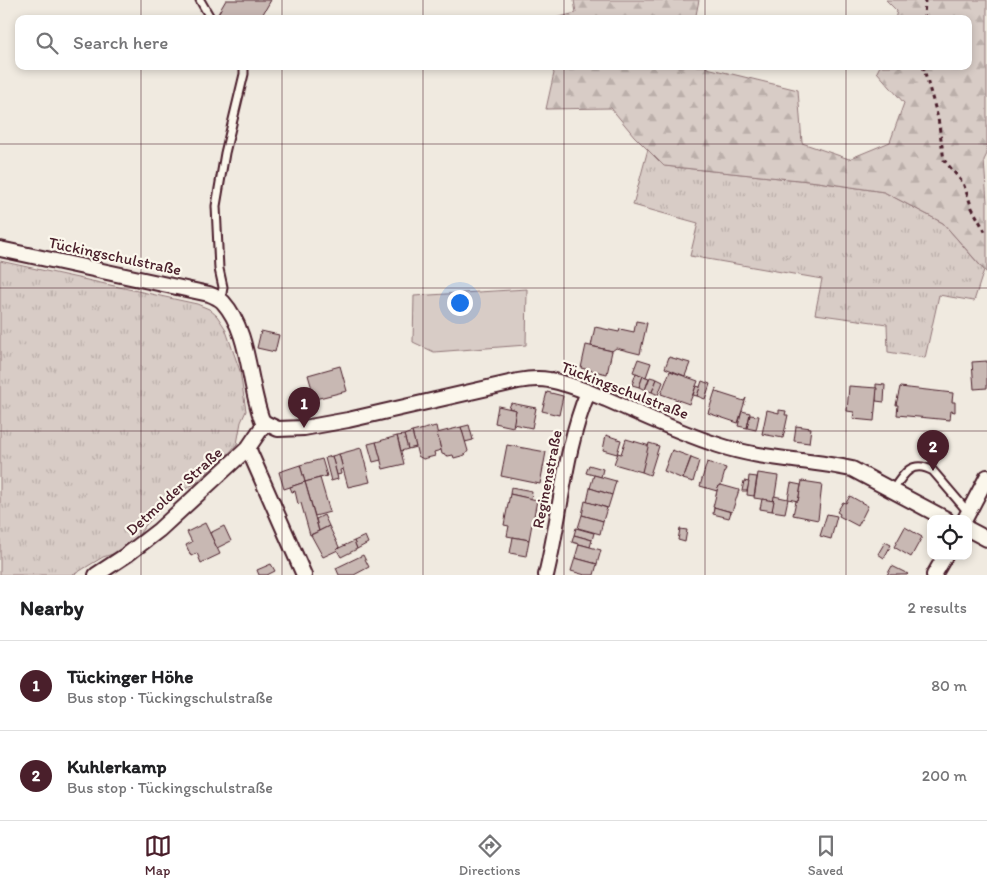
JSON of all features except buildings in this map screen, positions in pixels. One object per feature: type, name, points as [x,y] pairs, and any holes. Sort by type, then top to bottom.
[{"type":"street","name":"Tückingschulstraße","points":[[0,249],[209,294],[221,300]]},
{"type":"street","points":[[221,300],[233,316],[244,344],[260,413],[265,423]]},
{"type":"street","name":"Tückingschulstraße","points":[[265,423],[278,429],[304,428],[348,420],[518,380],[550,380],[588,392],[717,445],[779,459],[852,469],[939,515]]},
{"type":"street","name":"Reginenstraße","points":[[546,575],[570,451],[579,414],[588,392]]},
{"type":"street","name":"Detmolder Straße","points":[[96,575],[128,554],[159,530],[248,448],[265,423]]},
{"type":"street","points":[[248,448],[304,575]]},
{"type":"street","points":[[967,515],[987,477]]},
{"type":"street","points":[[972,532],[987,539]]},
{"type":"street","points":[[934,575],[943,560]]},
{"type":"lane","points":[[200,0],[208,15]]},
{"type":"lane","points":[[221,300],[223,287],[219,269],[216,206],[225,153],[244,70]]},
{"type":"lane","points":[[893,490],[900,478],[908,470],[914,467],[926,467],[933,471],[967,515]]},
{"type":"path","points":[[924,15],[925,0]]},
{"type":"path","points":[[925,70],[938,118],[944,160],[963,183],[972,208],[987,235]]},
{"type":"green space","points":[[574,0],[699,0],[696,15],[568,15],[576,13]]},
{"type":"green space","points":[[886,0],[987,0],[987,154],[984,160],[987,202],[987,273],[943,223],[884,192],[818,182],[664,166],[634,136],[611,108],[546,109],[554,73],[552,70],[715,70],[798,90],[802,143],[849,159],[890,142],[904,103],[877,72],[878,70],[972,70],[972,15],[896,15],[897,11]]},
{"type":"green space","points":[[648,149],[665,166],[818,182],[884,192],[943,223],[984,270],[974,301],[939,295],[925,358],[888,352],[887,324],[815,314],[822,279],[690,256],[698,223],[633,205]]},
{"type":"green space","points":[[0,261],[197,304],[209,309],[217,316],[225,328],[240,371],[246,411],[241,422],[237,444],[196,483],[174,495],[138,536],[116,553],[103,557],[73,575],[0,575]]},
{"type":"green space","points":[[527,289],[526,345],[434,352],[413,342],[414,296]]},
{"type":"place","name":"Tückinger Höhe","points":[[304,428]]},
{"type":"place","name":"Kuhlerkamp","points":[[933,471]]}]
